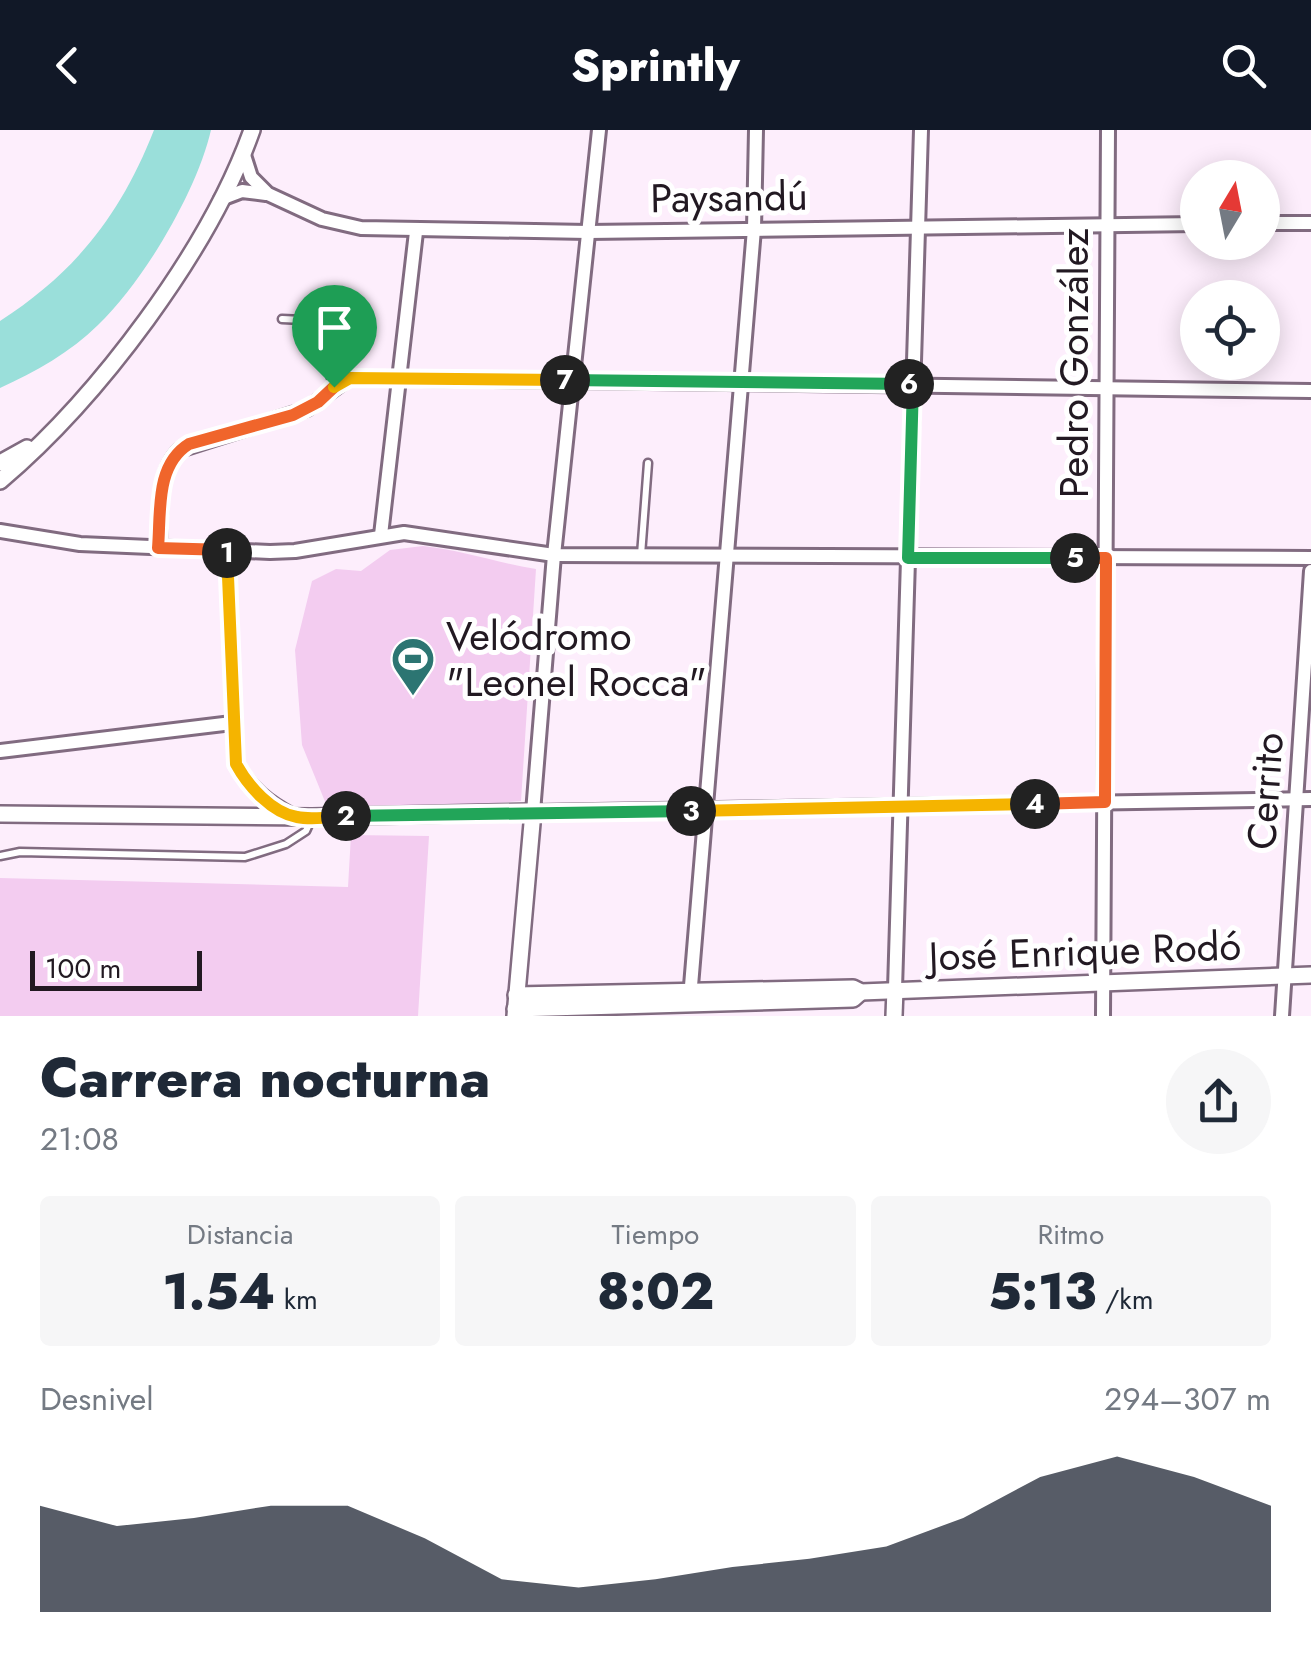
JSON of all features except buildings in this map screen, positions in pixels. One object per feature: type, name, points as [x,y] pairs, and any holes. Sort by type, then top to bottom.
[{"type":"street","points":[[0,481],[28,458],[84,398],[147,318],[221,199],[252,130]]},
{"type":"street","points":[[515,1007],[554,555],[599,130]]},
{"type":"street","points":[[690,999],[754,229],[756,130]]},
{"type":"street","points":[[894,1016],[921,130]]},
{"type":"street","name":"Pedro González","points":[[1104,1016],[1108,130]]},
{"type":"street","points":[[243,152],[251,177],[268,194]]},
{"type":"street","name":"Paysandú","points":[[221,199],[242,192],[268,194],[342,225],[416,232],[1180,224]]},
{"type":"street","points":[[1280,223],[1311,223]]},
{"type":"street","points":[[381,534],[416,232]]},
{"type":"street","points":[[158,548],[165,474],[180,450],[189,444],[293,415],[350,378],[1311,390]]},
{"type":"street","points":[[0,463],[54,429]]},
{"type":"street","points":[[1,531],[80,544],[296,552],[381,534],[421,533],[554,555],[1311,558]]},
{"type":"street","points":[[227,550],[236,764],[270,804],[295,818]]},
{"type":"street","name":"Cerrito","points":[[1282,1016],[1304,799],[1311,571]]},
{"type":"street","points":[[0,752],[232,723]]},
{"type":"street","points":[[0,814],[295,818],[1304,799]]},
{"type":"street","name":"José Enrique Rodó","points":[[515,1007],[690,999],[853,1000],[861,992],[895,990],[1311,976]]},
{"type":"lane","points":[[282,320],[310,324],[334,387]]},
{"type":"lane","points":[[641,556],[648,463]]},
{"type":"lane","points":[[0,856],[20,852],[245,857],[286,844],[306,830],[312,817]]},
{"type":"shaded area","points":[[154,130],[211,130],[194,180],[166,234],[133,285],[87,335],[52,361],[0,388],[0,321],[51,282],[93,239],[127,188]]},
{"type":"shaded area","name":"Velódromo \"Leonel Rocca\"","points":[[423,546],[536,569],[521,801],[424,809],[326,804],[302,745],[295,650],[312,581],[336,569],[361,571],[390,550]]},
{"type":"shaded area","points":[[351,835],[429,836],[418,1016],[0,1016],[0,878],[348,887]]},
{"type":"place","name":"Velódromo \"Leonel Rocca\"","points":[[413,697]]},
{"type":"route","points":[[350,378],[913,384],[908,558],[1106,558],[1105,802],[295,818],[270,804],[236,764],[227,550],[158,548],[163,488],[168,464],[189,444],[293,415],[318,402],[334,387],[350,378]]}]
